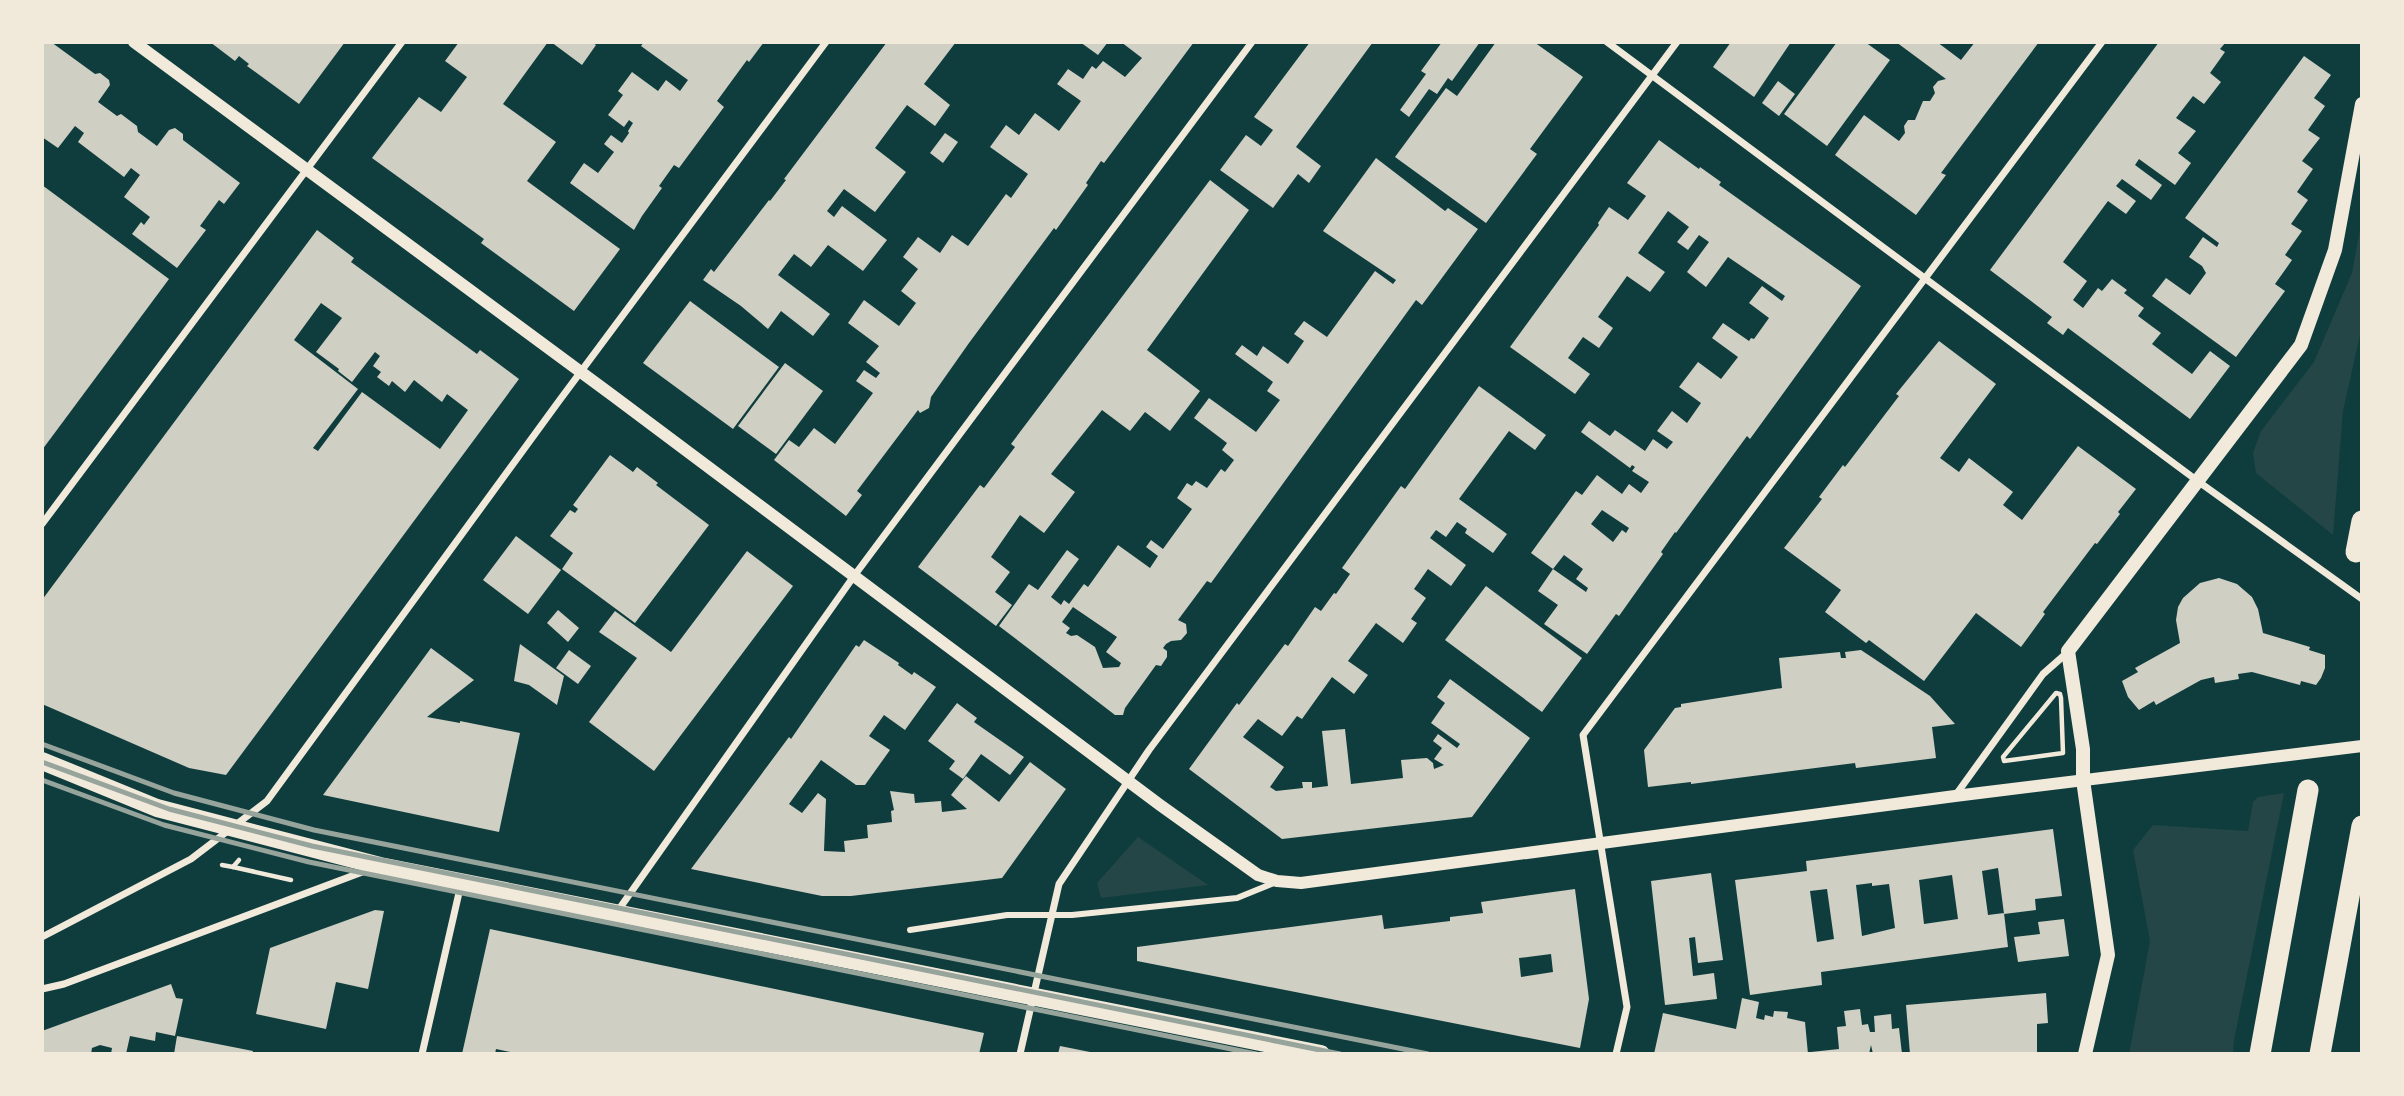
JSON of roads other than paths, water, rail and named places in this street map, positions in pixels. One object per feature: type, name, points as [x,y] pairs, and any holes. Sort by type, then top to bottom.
[{"type":"highway","points":[[2356,552],[2362,521]]},
{"type":"highway","points":[[2260,1054],[2308,790]]},
{"type":"highway","points":[[2319,1054],[2362,826]]},
{"type":"main road","points":[[2085,1054],[2108,955],[2068,651],[2301,345],[2335,250],[2362,104]]},
{"type":"main road","points":[[42,761],[157,808],[380,866],[1321,1054]]},
{"type":"street","points":[[134,42],[1258,875],[1277,881],[1301,883],[1955,796],[2362,746]]},
{"type":"street","points":[[42,524],[402,42]]},
{"type":"street","points":[[42,937],[191,859],[267,801],[580,372],[826,42]]},
{"type":"street","points":[[615,914],[854,576],[1252,42]]},
{"type":"street","points":[[1607,42],[2199,482],[2362,599]]},
{"type":"street","points":[[1020,1054],[1059,884],[1128,780],[1676,42]]},
{"type":"street","points":[[1616,1054],[1627,1007],[1583,734],[2102,42]]},
{"type":"street","points":[[1955,796],[2043,674],[2068,651]]},
{"type":"street","points":[[42,989],[64,984],[380,866]]},
{"type":"street","points":[[910,930],[1007,915],[1072,915],[1237,898],[1277,881]]},
{"type":"street","points":[[422,1054],[461,884]]},
{"type":"railway","points":[[42,744],[174,793],[314,830],[1428,1054]]},
{"type":"railway","points":[[42,762],[169,809],[312,846],[1340,1054]]},
{"type":"railway","points":[[42,780],[164,825],[309,862],[1256,1054]]}]
